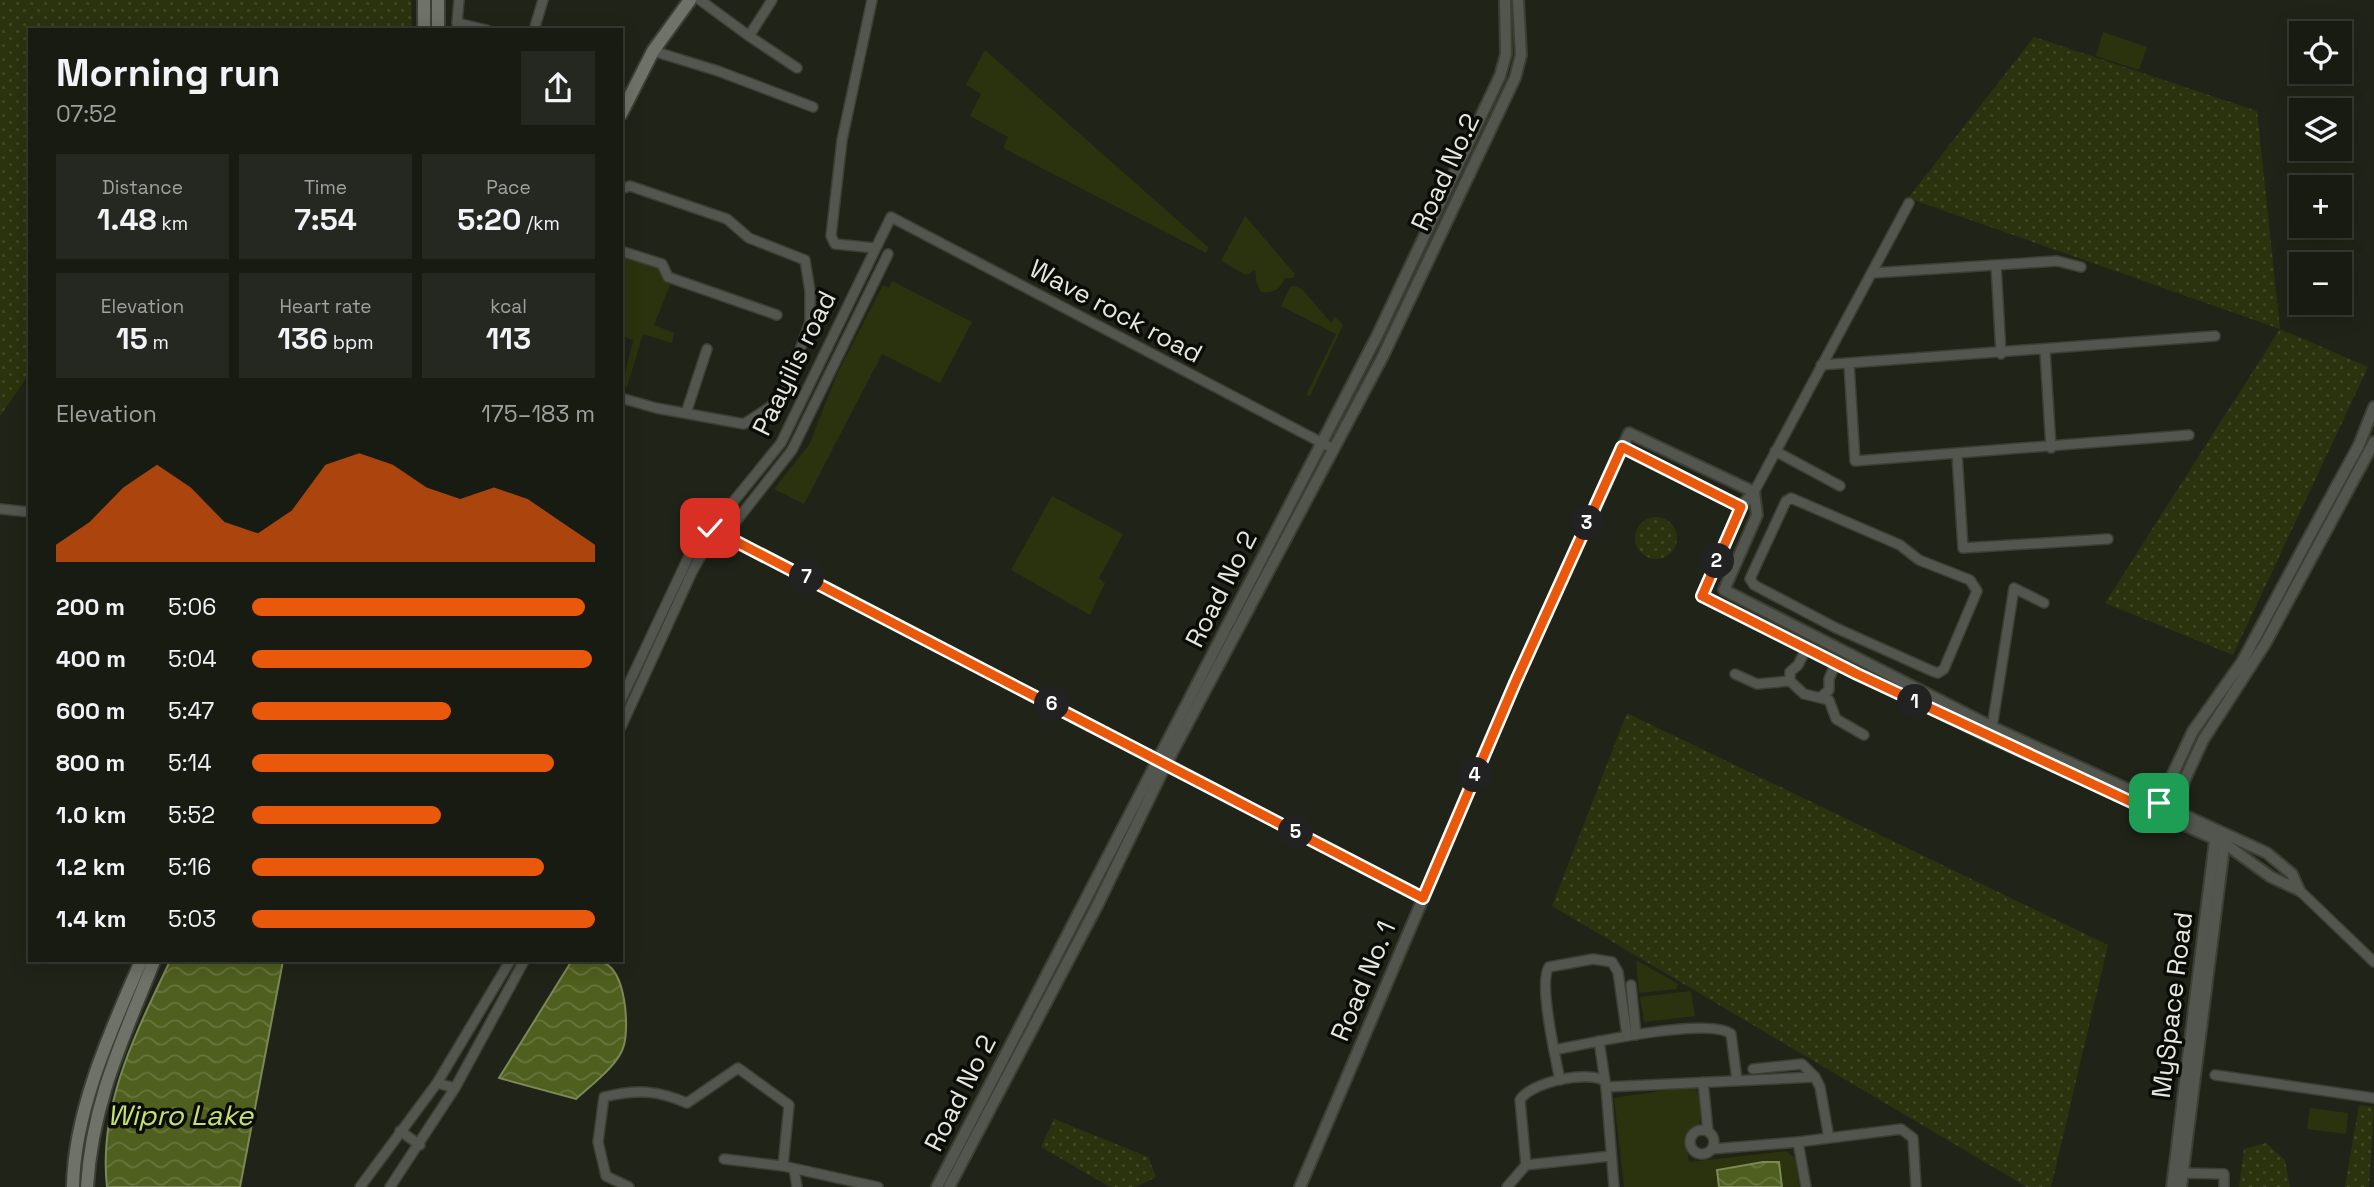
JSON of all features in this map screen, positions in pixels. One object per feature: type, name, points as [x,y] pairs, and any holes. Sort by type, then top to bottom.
[{"type":"main road","points":[[424,0],[424,28]]},
{"type":"main road","points":[[438,0],[438,28]]},
{"type":"main road","points":[[623,110],[653,51],[690,0]]},
{"type":"main road","points":[[73,1187],[73,1163],[83,1110],[141,962]]},
{"type":"main road","points":[[88,1186],[89,1144],[103,1087],[154,962]]},
{"type":"street","points":[[458,26],[459,0]]},
{"type":"street","points":[[535,28],[543,0]]},
{"type":"street","points":[[700,0],[797,68]]},
{"type":"street","points":[[749,36],[772,0]]},
{"type":"street","points":[[872,0],[853,80],[831,236],[835,244],[875,248]]},
{"type":"street","name":"Road No 2","points":[[949,1187],[1097,906],[1161,762],[1378,334],[1500,76],[1506,54],[1505,0]]},
{"type":"street","name":"Road No.2","points":[[1382,358],[1515,78],[1521,55],[1518,0]]},
{"type":"street","points":[[653,51],[718,71],[813,107]]},
{"type":"street","points":[[623,188],[631,186],[727,219],[749,239],[805,260],[810,291],[810,322],[786,389],[769,407],[744,424],[686,414],[623,398]]},
{"type":"street","points":[[1909,204],[1754,492],[1741,507],[1702,596],[1836,663],[2175,816],[2267,853],[2292,874],[2299,890]]},
{"type":"street","name":"Wave rock road","points":[[891,217],[1333,448]]},
{"type":"street","name":"Paayilis road","points":[[623,696],[697,539],[710,528],[781,443],[891,217]]},
{"type":"street","points":[[623,252],[662,264],[668,277],[778,315]]},
{"type":"street","name":"Paayilis road","points":[[623,723],[692,572],[704,552],[723,538],[792,450],[888,254]]},
{"type":"street","points":[[1872,273],[2057,261],[2081,267]]},
{"type":"street","points":[[1996,265],[2001,354]]},
{"type":"street","points":[[1821,365],[2045,351],[2215,336]]},
{"type":"street","points":[[686,414],[707,349]]},
{"type":"street","points":[[2045,351],[2051,448]]},
{"type":"street","name":"Road No 2","points":[[937,1187],[1161,762],[1382,358]]},
{"type":"street","points":[[1849,364],[1855,461],[2051,448],[2189,435]]},
{"type":"street","points":[[2157,808],[2193,731],[2248,650],[2359,445],[2374,407]]},
{"type":"street","name":"Road No. 1","points":[[1300,1187],[1515,683],[1629,433],[1754,492]]},
{"type":"street","points":[[781,443],[792,450]]},
{"type":"street","points":[[2175,816],[2185,779],[2203,740],[2264,644],[2374,444]]},
{"type":"street","points":[[1622,447],[1741,507]]},
{"type":"street","points":[[1776,452],[1840,486]]},
{"type":"street","points":[[1957,454],[1963,548],[2108,539]]},
{"type":"street","points":[[1754,492],[1757,515],[1724,590],[2157,808]]},
{"type":"street","points":[[1791,498],[1900,545],[1919,560],[1970,580],[1977,591],[1944,669],[1938,673],[1827,622],[1754,585],[1750,579],[1786,501],[1791,498]]},
{"type":"street","points":[[0,509],[28,512]]},
{"type":"street","points":[[710,528],[723,538],[824,585],[1423,898]]},
{"type":"street","points":[[1992,727],[2014,588],[2044,603]]},
{"type":"street","points":[[1806,632],[1813,615]]},
{"type":"street","points":[[1827,622],[1819,638],[1790,672],[1790,681],[1804,694],[1822,696],[1829,700],[1836,719],[1864,735]]},
{"type":"street","points":[[1822,696],[1829,690],[1829,679],[1836,663]]},
{"type":"street","points":[[1735,674],[1758,684],[1790,681]]},
{"type":"street","points":[[2221,836],[2271,877],[2299,890],[2374,962]]},
{"type":"street","name":"MySpace Road","points":[[2181,1187],[2221,836]]},
{"type":"street","name":"MySpace Road","points":[[2172,1187],[2221,836]]},
{"type":"street","points":[[1560,1080],[1545,974],[1549,967],[1593,959],[1612,962],[1618,972],[1631,1035]]},
{"type":"street","points":[[360,1187],[437,1083],[509,962]]},
{"type":"street","points":[[390,1187],[455,1088],[523,962]]},
{"type":"street","points":[[1631,985],[1631,1035]]},
{"type":"street","points":[[1554,1050],[1631,1035],[1717,1027],[1731,1034],[1737,1080]]},
{"type":"street","points":[[1599,1041],[1606,1084],[1614,1187]]},
{"type":"street","points":[[1753,1069],[1802,1063],[1820,1087],[1829,1138]]},
{"type":"street","points":[[629,1187],[606,1175],[598,1142],[604,1097],[635,1089],[663,1093],[687,1103],[738,1068],[789,1105],[783,1166]]},
{"type":"street","points":[[2215,1075],[2374,1098]]},
{"type":"street","points":[[1526,1165],[1520,1100],[1531,1087],[1594,1076],[1606,1084],[1815,1077]]},
{"type":"street","points":[[1703,1082],[1708,1131],[1714,1141],[1712,1149]]},
{"type":"street","points":[[437,1083],[455,1088]]},
{"type":"street","points":[[1708,1131],[1695,1132],[1690,1138],[1690,1146],[1695,1153],[1902,1129],[1913,1138],[1916,1187]]},
{"type":"street","points":[[400,1131],[420,1145]]},
{"type":"street","points":[[1798,1142],[1806,1187]]},
{"type":"street","points":[[1507,1187],[1526,1165],[1611,1156]]},
{"type":"street","points":[[724,1159],[783,1166],[878,1187]]},
{"type":"street","points":[[794,1169],[797,1187]]},
{"type":"street","points":[[2183,1173],[2224,1174],[2224,1187]]},
{"type":"shaded area","points":[[0,0],[411,0],[412,28],[28,28],[28,376],[0,416]]},
{"type":"shaded area","points":[[2103,32],[2147,47],[2139,70],[2096,56]]},
{"type":"shaded area","points":[[2034,37],[2257,111],[2280,329],[1908,198]]},
{"type":"shaded area","points":[[985,50],[1209,248],[1206,253],[1003,148],[1008,137],[970,116],[981,94],[966,85]]},
{"type":"shaded area","points":[[1245,216],[1295,274],[1293,278],[1285,278],[1273,291],[1261,292],[1255,270],[1246,275],[1221,261]]},
{"type":"shaded area","points":[[623,255],[660,266],[671,282],[654,325],[674,333],[672,343],[643,334],[627,387],[623,385],[623,381],[633,340],[623,337]]},
{"type":"shaded area","points":[[892,281],[972,322],[940,383],[882,354],[804,504],[774,489],[809,445],[837,374],[883,285],[889,288]]},
{"type":"shaded area","points":[[1290,287],[1302,289],[1331,323],[1335,317],[1343,325],[1310,396],[1306,395],[1336,334],[1281,306]]},
{"type":"shaded area","points":[[2280,329],[2368,367],[2233,655],[2105,603]]},
{"type":"shaded area","points":[[1052,496],[1123,534],[1099,578],[1105,583],[1090,615],[1011,570]]},
{"type":"shaded area","points":[[1656,517],[1671,523],[1677,538],[1671,553],[1656,559],[1641,553],[1635,538],[1641,523]]},
{"type":"shaded area","points":[[1627,713],[2108,945],[2051,1187],[2027,1187],[1552,906]]},
{"type":"shaded area","points":[[1636,960],[1678,984],[1676,989],[1639,993]]},
{"type":"shaded area","points":[[1691,991],[1695,1016],[1644,1022],[1640,997]]},
{"type":"shaded area","points":[[1694,1086],[1701,1111],[1698,1127],[1686,1133],[1689,1162],[1786,1151],[1795,1158],[1799,1187],[1624,1187],[1614,1098]]},
{"type":"shaded area","points":[[2359,1105],[2374,1107],[2369,1187],[2345,1187]]},
{"type":"shaded area","points":[[2310,1108],[2348,1113],[2346,1134],[2307,1129]]},
{"type":"shaded area","points":[[1054,1119],[1148,1157],[1156,1177],[1136,1187],[1110,1187],[1041,1147]]},
{"type":"shaded area","points":[[2266,1143],[2285,1160],[2290,1187],[2239,1187],[2244,1149]]},
{"type":"water","name":"Wipro Lake","points":[[170,962],[283,962],[240,1187],[107,1187],[108,1127],[114,1098],[122,1070]]},
{"type":"water","points":[[571,962],[601,962],[611,968],[621,988],[626,1013],[621,1052],[604,1074],[576,1099],[499,1078]]},
{"type":"water","points":[[1779,1162],[1782,1187],[1719,1187],[1717,1170]]},
{"type":"route","points":[[710,528],[723,538],[850,598],[1423,898],[1560,581],[1622,447],[1741,507],[1702,596],[1812,649],[1857,674],[2155,813],[2159,803]]}]
